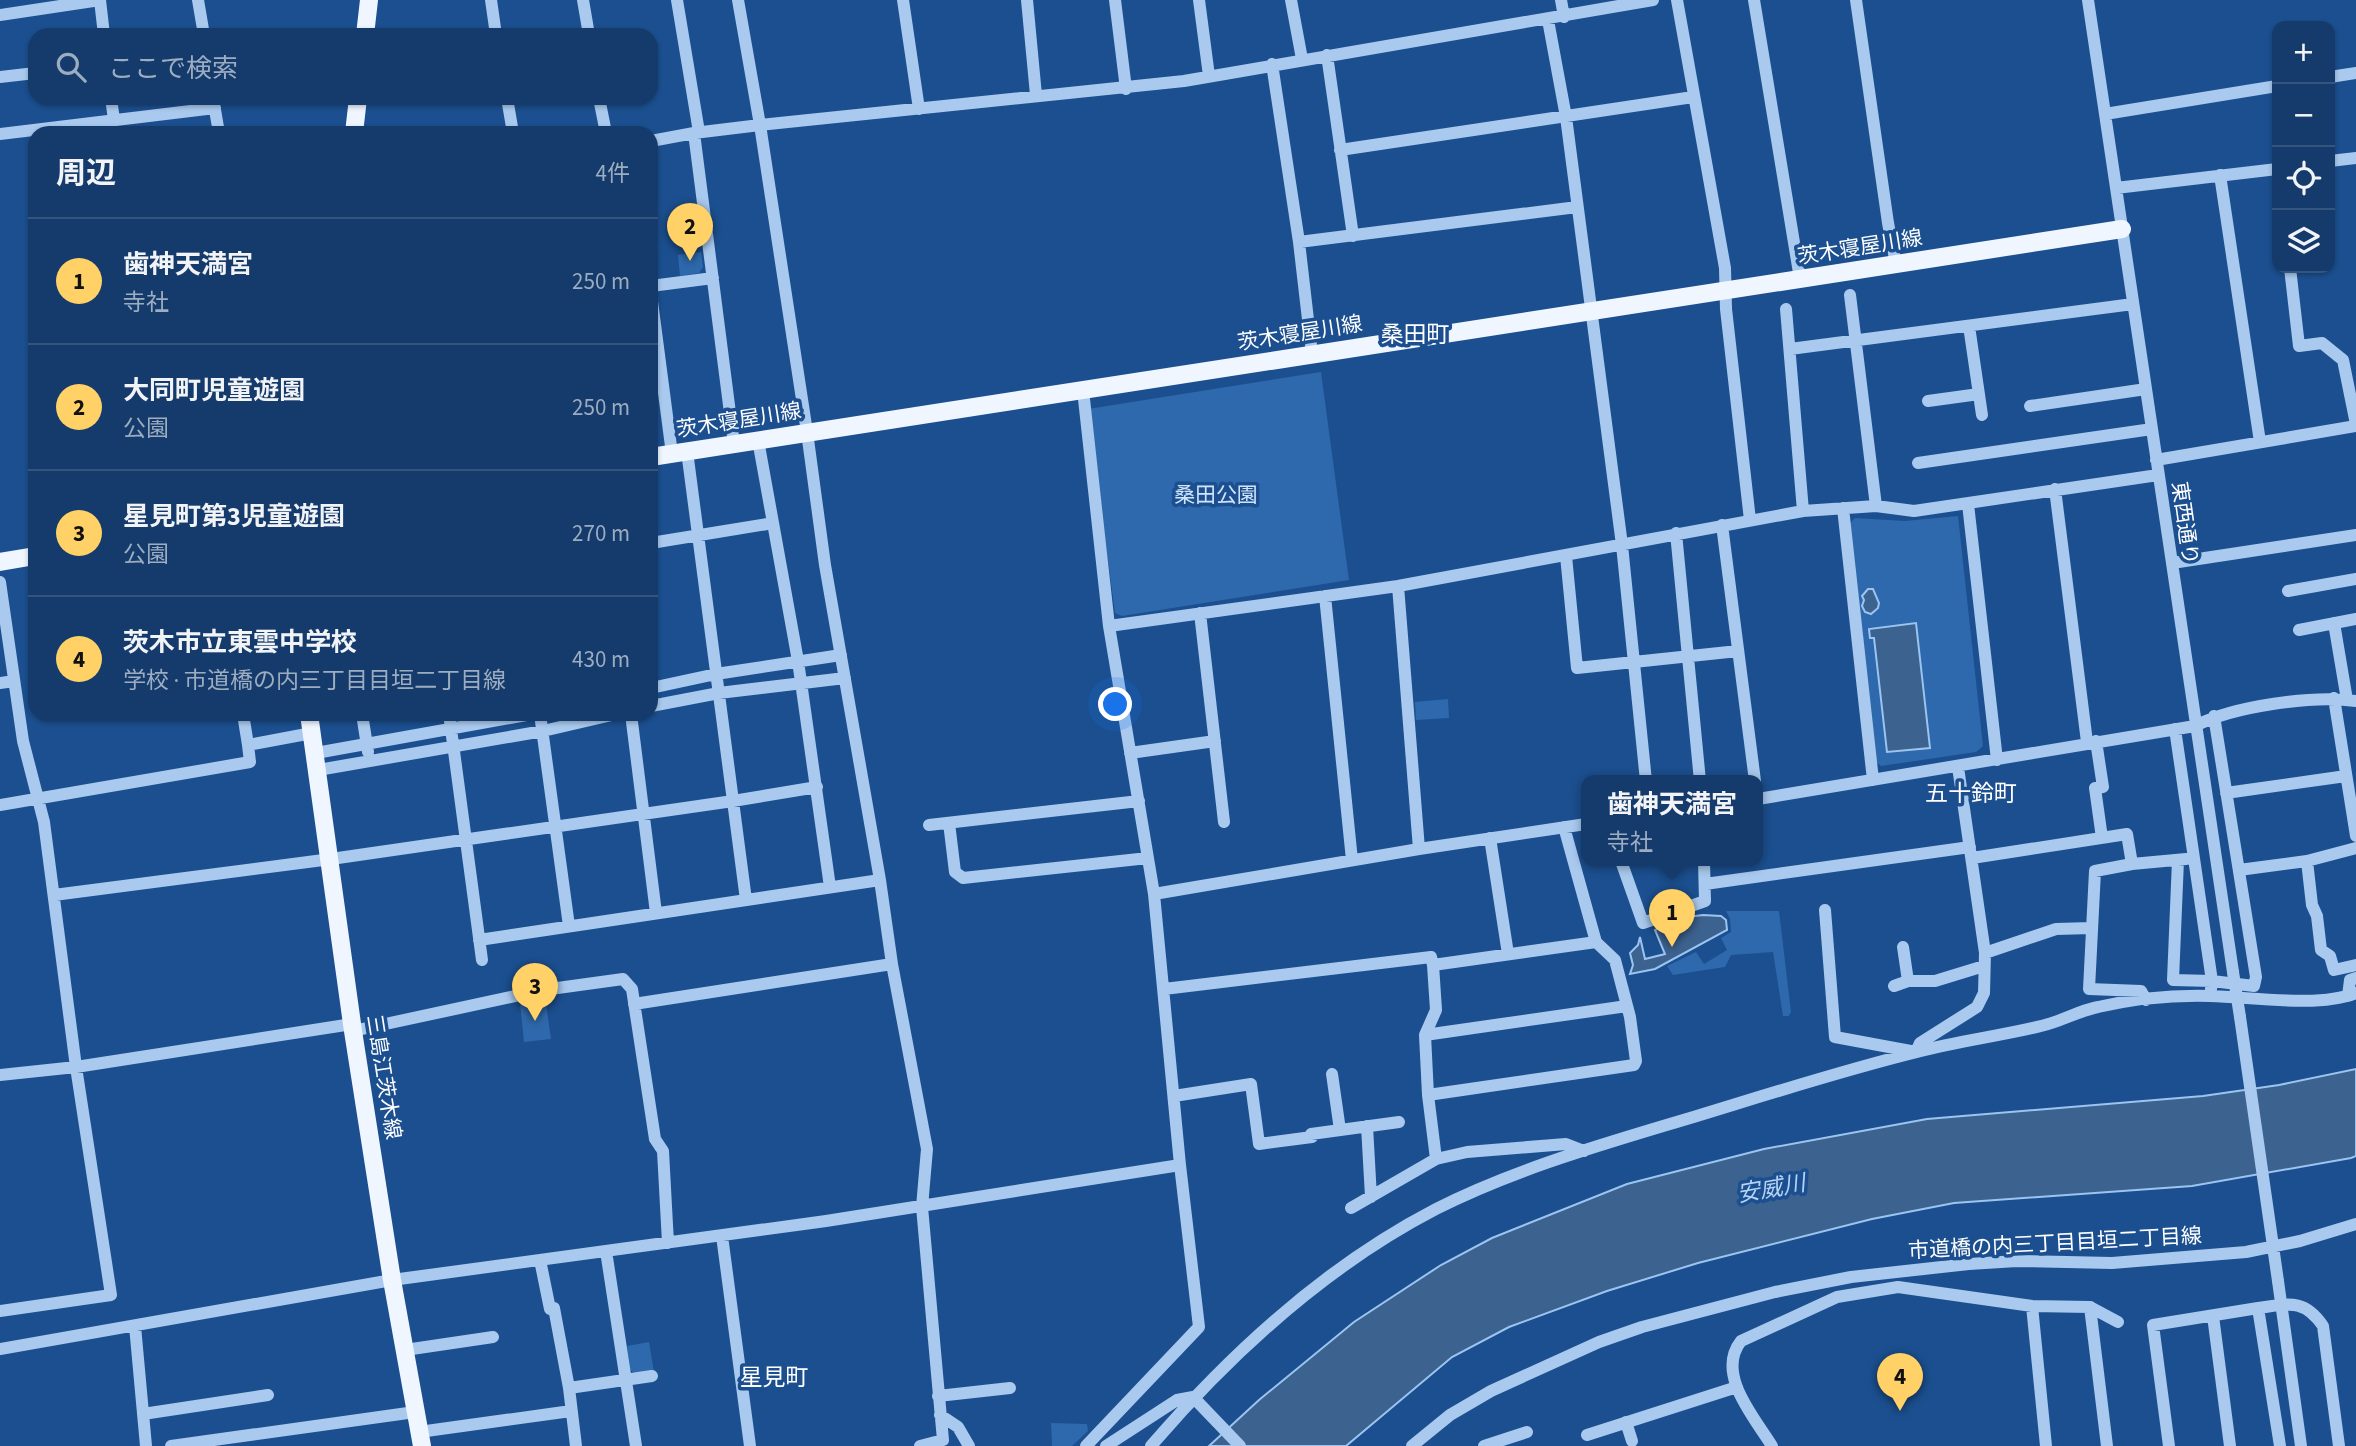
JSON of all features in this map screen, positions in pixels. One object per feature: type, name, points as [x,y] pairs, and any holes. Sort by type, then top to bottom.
[{"type":"main road","points":[[366,28],[369,0]]},
{"type":"main road","points":[[355,126],[357,105]]},
{"type":"main road","name":"茨木寝屋川線","points":[[658,456],[2122,229]]},
{"type":"main road","points":[[0,562],[28,557]]},
{"type":"main road","name":"三島江茨木線","points":[[310,721],[353,1027],[392,1280],[420,1439]]},
{"type":"street","points":[[0,15],[100,0],[103,28]]},
{"type":"street","points":[[198,0],[203,28]]},
{"type":"street","points":[[491,0],[495,28]]},
{"type":"street","points":[[583,0],[588,28]]},
{"type":"street","points":[[677,0],[697,132],[734,443]]},
{"type":"street","points":[[738,0],[760,125],[825,565],[892,964],[927,1149],[922,1207],[943,1440],[920,1446]]},
{"type":"street","points":[[903,0],[919,109]]},
{"type":"street","points":[[1027,0],[1036,95]]},
{"type":"street","points":[[1115,0],[1126,89]]},
{"type":"street","points":[[1199,0],[1209,76]]},
{"type":"street","points":[[1291,0],[1302,59]]},
{"type":"street","points":[[1561,0],[1564,17]]},
{"type":"street","points":[[658,140],[697,132],[1036,95],[1126,89],[1548,20],[1653,0]]},
{"type":"street","points":[[1677,0],[1726,268],[1726,291],[1751,520]]},
{"type":"street","points":[[1754,0],[1800,279]]},
{"type":"street","points":[[1856,0],[1896,264]]},
{"type":"street","name":"東西通り","points":[[2088,0],[2240,1017],[2301,1446]]},
{"type":"street","points":[[1548,20],[1566,117],[1622,545],[1645,775]]},
{"type":"street","points":[[1326,55],[1353,236]]},
{"type":"street","points":[[1272,64],[1299,242],[1312,354]]},
{"type":"street","points":[[2335,76],[2356,73]]},
{"type":"street","points":[[0,77],[28,74]]},
{"type":"street","points":[[2105,114],[2272,87]]},
{"type":"street","points":[[1340,150],[1693,97]]},
{"type":"street","points":[[112,105],[114,120]]},
{"type":"street","points":[[65,126],[202,105]]},
{"type":"street","points":[[214,105],[218,126]]},
{"type":"street","points":[[508,105],[512,126]]},
{"type":"street","points":[[601,105],[605,126]]},
{"type":"street","points":[[0,134],[28,131]]},
{"type":"street","points":[[2335,160],[2356,158]]},
{"type":"street","points":[[2116,188],[2272,170]]},
{"type":"street","points":[[2220,175],[2260,442]]},
{"type":"street","points":[[1299,242],[1577,207]]},
{"type":"street","points":[[2156,460],[2356,425],[2343,360],[2322,343],[2300,346],[2291,273]]},
{"type":"street","points":[[658,285],[713,278]]},
{"type":"street","points":[[1850,295],[1876,506]]},
{"type":"street","points":[[1790,349],[2133,304]]},
{"type":"street","points":[[1786,309],[1803,511]]},
{"type":"street","points":[[1969,326],[1982,415]]},
{"type":"street","points":[[658,333],[698,536],[746,900]]},
{"type":"street","points":[[2030,406],[2146,389]]},
{"type":"street","points":[[1083,390],[1109,626],[1154,894],[1199,1327],[1086,1446]]},
{"type":"street","points":[[1928,401],[1979,394]]},
{"type":"street","points":[[1918,463],[2152,429]]},
{"type":"street","points":[[758,440],[802,684],[830,887]]},
{"type":"street","points":[[1109,626],[1398,586],[1803,511],[1876,506],[1914,511],[2158,475]]},
{"type":"street","points":[[2055,489],[2092,742],[2103,787],[2095,788],[2102,838]]},
{"type":"street","points":[[1968,504],[1997,760]]},
{"type":"street","points":[[1843,508],[1873,780]]},
{"type":"street","points":[[658,543],[773,523]]},
{"type":"street","points":[[1722,525],[1754,775]]},
{"type":"street","points":[[1676,533],[1699,775]]},
{"type":"street","points":[[2172,563],[2356,535]]},
{"type":"street","points":[[1566,556],[1577,668],[1738,651]]},
{"type":"street","points":[[2288,591],[2356,579]]},
{"type":"street","points":[[0,582],[23,741],[44,822],[76,1068],[111,1295],[0,1311]]},
{"type":"street","points":[[1398,586],[1419,849]]},
{"type":"street","points":[[1325,596],[1352,860]]},
{"type":"street","points":[[1200,613],[1224,822]]},
{"type":"street","points":[[2299,630],[2356,619]]},
{"type":"street","points":[[1763,798],[2195,726],[2214,716],[2304,699],[2334,698],[2352,701],[2334,623]]},
{"type":"street","points":[[658,686],[716,674],[841,654]]},
{"type":"street","points":[[658,705],[719,693],[845,678]]},
{"type":"street","points":[[0,683],[14,681]]},
{"type":"street","points":[[2334,698],[2356,836]]},
{"type":"street","points":[[2178,860],[2173,980],[2254,986],[2256,977],[2214,716]]},
{"type":"street","points":[[0,805],[250,762],[244,721]]},
{"type":"street","points":[[363,721],[369,762]]},
{"type":"street","points":[[450,721],[482,960]]},
{"type":"street","points":[[317,761],[367,744],[497,721]]},
{"type":"street","points":[[541,721],[569,926]]},
{"type":"street","points":[[317,761],[369,762],[586,721]]},
{"type":"street","points":[[632,721],[656,913]]},
{"type":"street","points":[[2175,729],[2211,981],[2210,996]]},
{"type":"street","points":[[248,745],[312,733]]},
{"type":"street","points":[[1130,753],[1215,741]]},
{"type":"street","points":[[1916,1052],[1920,1042],[1977,1007],[1984,993],[1984,959],[1958,767]]},
{"type":"street","points":[[2226,793],[2346,776]]},
{"type":"street","points":[[54,895],[733,802],[817,786]]},
{"type":"street","points":[[929,825],[1139,801]]},
{"type":"street","points":[[949,823],[955,872],[963,878],[1148,858]]},
{"type":"street","points":[[1154,894],[1581,825]]},
{"type":"street","points":[[1428,1095],[1634,1065],[1636,1061],[1627,1006],[1615,960],[1595,942],[1564,827]]},
{"type":"street","points":[[1704,884],[2127,834],[2132,864]]},
{"type":"street","points":[[1490,838],[1508,954]]},
{"type":"street","points":[[2239,870],[2306,861],[2356,848]]},
{"type":"street","points":[[2146,1000],[2141,991],[2089,989],[2095,871],[2132,864],[2193,859]]},
{"type":"street","points":[[2306,861],[2321,950],[2330,956],[2334,970],[2356,965]]},
{"type":"street","points":[[1623,866],[1643,923],[1705,901],[1704,866]]},
{"type":"street","points":[[479,940],[880,880]]},
{"type":"street","points":[[1825,910],[1835,1037],[1916,1052]]},
{"type":"street","points":[[1894,986],[1908,981],[1935,981],[2056,929],[2091,928]]},
{"type":"street","points":[[1433,965],[1595,942]]},
{"type":"street","points":[[1903,947],[1908,981]]},
{"type":"street","points":[[1164,989],[1431,957],[1436,1010],[1425,1035],[1428,1095],[1436,1159]]},
{"type":"street","points":[[634,1004],[892,964]]},
{"type":"street","points":[[1151,1446],[1247,1345],[1303,1297],[1373,1246],[1449,1203],[1499,1181],[1584,1151],[1916,1052],[1981,1036],[2043,1026],[2096,1007],[2179,996],[2314,1000],[2352,995],[2350,981],[2356,978]]},
{"type":"street","points":[[0,1075],[76,1068],[353,1027],[543,990],[623,979],[632,989],[655,1139],[663,1151],[668,1243]]},
{"type":"street","points":[[1425,1035],[1627,1006]]},
{"type":"street","points":[[1332,1074],[1340,1130]]},
{"type":"street","points":[[1174,1096],[1251,1084],[1259,1144],[1399,1122]]},
{"type":"street","points":[[1367,1126],[1371,1197]]},
{"type":"street","points":[[1352,1208],[1436,1159],[1467,1152],[1566,1144],[1584,1151]]},
{"type":"street","points":[[0,1349],[392,1280],[922,1207],[1181,1165]]},
{"type":"street","name":"市道橋の内三丁目目垣二丁目線","points":[[1412,1446],[1450,1415],[1491,1391],[1600,1342],[1775,1292],[1870,1274],[2017,1261],[2137,1262],[2246,1252],[2356,1224]]},
{"type":"street","points":[[722,1236],[750,1446]]},
{"type":"street","points":[[606,1251],[636,1446]]},
{"type":"street","points":[[540,1260],[550,1309],[554,1308],[569,1388],[576,1446]]},
{"type":"street","points":[[1870,1274],[1872,1291]]},
{"type":"street","points":[[1772,1446],[1737,1387],[1731,1364],[1733,1354],[1741,1341],[1837,1297],[1898,1287],[2032,1306],[2090,1307],[2118,1322]]},
{"type":"street","points":[[2169,1446],[2153,1325],[2293,1303],[2304,1306],[2315,1314],[2323,1326],[2339,1446]]},
{"type":"street","points":[[2032,1306],[2046,1446]]},
{"type":"street","points":[[2090,1307],[2107,1446]]},
{"type":"street","points":[[2258,1308],[2280,1446]]},
{"type":"street","points":[[2213,1315],[2230,1446]]},
{"type":"street","points":[[135,1326],[146,1446]]},
{"type":"street","points":[[404,1350],[493,1337]]},
{"type":"street","points":[[569,1388],[652,1376]]},
{"type":"street","points":[[1587,1435],[1737,1387]]},
{"type":"street","points":[[938,1396],[1010,1388]]},
{"type":"street","points":[[143,1414],[268,1395]]},
{"type":"street","points":[[1106,1446],[1177,1400],[1196,1400],[1240,1446]]},
{"type":"street","points":[[420,1439],[571,1411]]},
{"type":"street","points":[[171,1446],[415,1412]]},
{"type":"street","points":[[940,1415],[958,1427],[969,1446]]},
{"type":"street","points":[[1626,1422],[1632,1440]]},
{"type":"street","points":[[1484,1446],[1527,1432]]},
{"type":"green space","points":[[701,252],[703,267],[699,273],[680,276],[678,255]]},
{"type":"green space","name":"桑田公園","points":[[1321,372],[1349,580],[1122,616],[1115,613],[1088,409]]},
{"type":"green space","points":[[1958,516],[1983,746],[1976,752],[1881,766],[1875,761],[1848,525],[1855,518],[1905,521]]},
{"type":"green space","points":[[1448,699],[1449,718],[1416,720],[1415,702]]},
{"type":"green space","points":[[1726,911],[1779,911],[1791,1012],[1789,1016],[1783,1016],[1773,952],[1731,955],[1725,967],[1673,975],[1667,966],[1696,952],[1704,964],[1727,950],[1721,938],[1731,932]]},
{"type":"green space","points":[[545,997],[551,1039],[524,1042],[520,1003]]},
{"type":"green space","points":[[649,1342],[654,1372],[638,1375],[630,1370],[627,1346]]},
{"type":"green space","points":[[1051,1423],[1087,1424],[1088,1431],[1072,1446],[1052,1446]]},
{"type":"water","points":[[1868,589],[1873,589],[1879,603],[1878,608],[1871,614],[1865,612],[1862,606],[1862,596]]},
{"type":"water","points":[[1916,623],[1930,748],[1887,752],[1874,638],[1870,638],[1869,629]]},
{"type":"water","points":[[1721,916],[1726,920],[1727,930],[1655,969],[1630,974],[1633,965],[1630,953],[1638,945],[1640,937],[1645,959],[1665,954],[1655,930],[1687,917]]},
{"type":"water","name":"安威川","points":[[2356,1069],[2356,1156],[2351,1158],[2192,1186],[1954,1203],[1872,1219],[1698,1263],[1607,1291],[1509,1327],[1452,1357],[1346,1446],[1209,1446],[1259,1400],[1354,1322],[1441,1265],[1492,1238],[1627,1184],[1764,1149],[1927,1119],[2203,1096],[2279,1085]]},
{"type":"place","name":"大同町児童遊園","points":[[690,261]]},
{"type":"place","name":"歯神天満宮","points":[[1672,947]]},
{"type":"place","name":"星見町第3児童遊園","points":[[535,1021]]},
{"type":"place","name":"茨木市立東雲中学校","points":[[1900,1411]]},
{"type":"district","name":"桑田町","points":[[1415,334]]},
{"type":"district","name":"五十鈴町","points":[[1971,793]]},
{"type":"district","name":"星見町","points":[[774,1377]]}]
